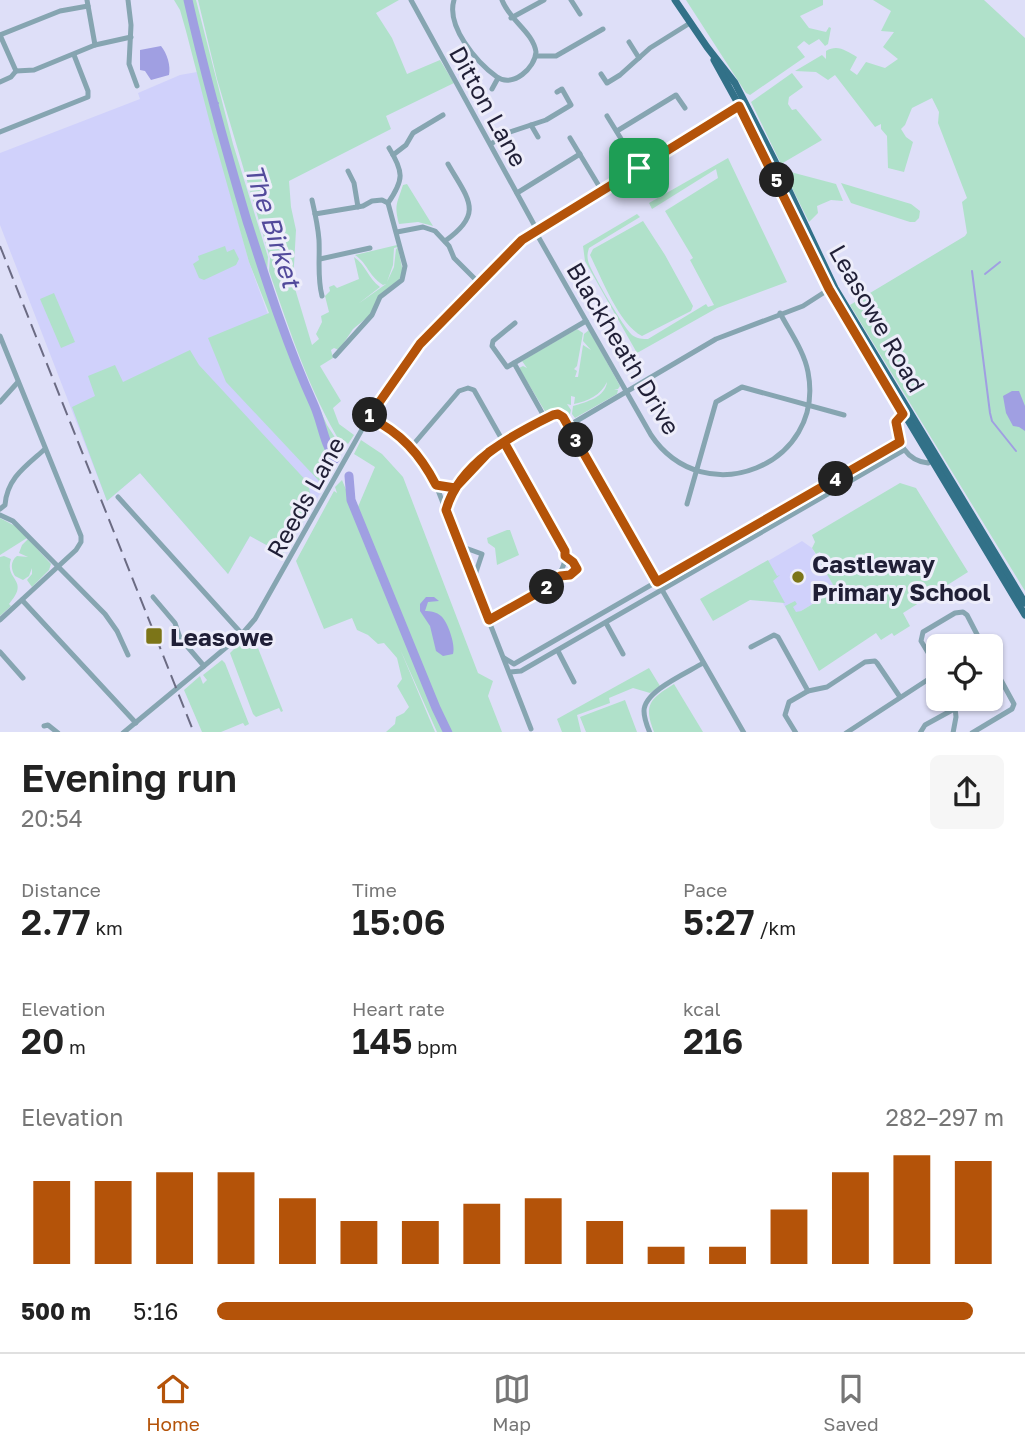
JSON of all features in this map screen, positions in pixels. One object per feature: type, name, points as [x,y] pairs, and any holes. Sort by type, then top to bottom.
[{"type":"main road","name":"Leasowe Road","points":[[675,0],[742,104],[832,288],[1025,615]]},
{"type":"main road","name":"Leasowe Road","points":[[934,459],[1025,603]]},
{"type":"street","points":[[128,0],[131,37],[129,64],[137,86]]},
{"type":"street","name":"Ditton Lane","points":[[411,0],[536,231]]},
{"type":"street","points":[[454,0],[451,12],[457,31],[498,78],[508,79],[523,74],[537,56],[531,39],[511,19],[502,0]]},
{"type":"street","points":[[511,19],[544,0]]},
{"type":"street","points":[[571,0],[580,14]]},
{"type":"street","points":[[16,71],[0,35],[60,11],[88,3],[95,45]]},
{"type":"street","points":[[601,74],[607,83],[650,48],[690,23]]},
{"type":"street","points":[[537,56],[556,56],[603,29]]},
{"type":"street","points":[[16,71],[26,72],[95,45],[131,37]]},
{"type":"street","points":[[629,43],[639,58]]},
{"type":"street","points":[[0,132],[88,97],[74,55]]},
{"type":"street","points":[[0,82],[11,77],[16,71]]},
{"type":"street","points":[[492,89],[498,78]]},
{"type":"street","points":[[491,144],[507,133],[547,120],[571,105],[562,89],[556,92]]},
{"type":"street","points":[[617,131],[676,95],[684,108]]},
{"type":"street","name":"Reeds Lane","points":[[124,732],[242,634],[265,603],[369,417],[413,352],[479,283],[522,240],[742,104]]},
{"type":"street","points":[[393,155],[406,145],[413,133],[443,115]]},
{"type":"street","points":[[607,116],[639,168]]},
{"type":"street","points":[[531,125],[538,137]]},
{"type":"street","points":[[570,138],[602,191]]},
{"type":"street","points":[[388,202],[400,186],[401,174],[389,148]]},
{"type":"street","points":[[517,193],[580,154]]},
{"type":"street","points":[[444,241],[462,229],[470,210],[448,164]]},
{"type":"street","points":[[348,171],[354,183],[358,207]]},
{"type":"street","points":[[312,200],[320,259],[317,276],[322,296]]},
{"type":"street","points":[[315,214],[382,200],[388,202]]},
{"type":"street","points":[[335,356],[372,315],[380,297],[393,289],[404,276],[405,266],[388,202]]},
{"type":"street","points":[[397,232],[423,227],[435,231],[454,258],[479,283]]},
{"type":"street","name":"Blackheath Drive","points":[[536,231],[655,441],[678,461],[696,471]]},
{"type":"street","points":[[320,259],[369,248]]},
{"type":"street","points":[[568,426],[716,339],[803,306],[832,288]]},
{"type":"street","points":[[696,471],[718,475],[749,472],[772,461],[802,425],[808,405],[808,370],[804,355],[780,313]]},
{"type":"street","points":[[515,323],[493,341],[492,346],[508,367],[586,321]]},
{"type":"street","points":[[0,335],[81,536],[76,550],[0,620]]},
{"type":"street","points":[[514,363],[545,418]]},
{"type":"street","points":[[0,402],[18,382]]},
{"type":"street","points":[[687,504],[716,402],[742,387],[844,415]]},
{"type":"street","points":[[412,446],[458,391],[468,388],[477,395],[565,551],[560,576],[553,584],[489,620]]},
{"type":"street","name":"Leasowe Road","points":[[900,442],[896,422],[906,412]]},
{"type":"street","points":[[446,510],[455,488],[489,452],[545,418],[558,414],[568,426],[743,732]]},
{"type":"street","points":[[369,417],[390,428],[412,446],[426,465],[531,729]]},
{"type":"street","points":[[503,658],[514,664],[900,442],[915,460],[923,463],[934,459]]},
{"type":"street","points":[[45,449],[13,477],[2,507],[105,614],[117,631],[128,655]]},
{"type":"street","points":[[510,672],[517,673],[558,651],[904,450]]},
{"type":"street","points":[[837,478],[842,486]]},
{"type":"street","points":[[436,485],[455,488]]},
{"type":"street","points":[[118,497],[242,634]]},
{"type":"street","points":[[792,505],[796,513]]},
{"type":"street","points":[[0,515],[13,521]]},
{"type":"street","points":[[732,539],[737,547]]},
{"type":"street","points":[[460,546],[482,554],[483,558],[473,581]]},
{"type":"street","points":[[560,576],[576,571],[573,562],[565,556]]},
{"type":"street","points":[[153,597],[175,623],[180,638],[204,666]]},
{"type":"street","points":[[23,600],[135,723]]},
{"type":"street","points":[[926,650],[921,641],[923,632],[955,613],[963,612],[967,615],[977,634]]},
{"type":"street","points":[[598,616],[623,654]]},
{"type":"street","points":[[751,647],[770,636],[778,637],[807,691]]},
{"type":"street","points":[[553,642],[574,682]]},
{"type":"street","points":[[0,652],[23,678]]},
{"type":"street","points":[[795,732],[785,715],[789,702],[807,691],[827,687],[869,661],[877,663],[900,697]]},
{"type":"street","points":[[650,732],[644,711],[646,702],[658,690],[702,663]]},
{"type":"street","points":[[847,732],[926,679]]},
{"type":"street","points":[[974,732],[1008,712],[1014,704],[1003,684]]},
{"type":"street","points":[[921,732],[925,725],[951,711]]},
{"type":"street","points":[[953,732],[956,711]]},
{"type":"street","points":[[52,717],[46,726],[56,732]]},
{"type":"street","points":[[859,724],[863,732]]},
{"type":"shaded area","points":[[197,72],[249,262],[317,450],[331,476],[283,554],[250,536],[228,574],[140,473],[107,501],[0,225],[0,153],[140,99],[138,93],[180,75]]},
{"type":"shaded area","name":"Castleway Primary School","points":[[802,541],[812,548],[836,590],[791,617],[761,565]]},
{"type":"green space","points":[[174,0],[196,0],[233,144],[268,257],[267,271],[302,371],[327,425],[343,450],[327,480],[319,481],[226,382],[208,338],[269,313],[249,262],[180,10]]},
{"type":"green space","points":[[198,0],[399,0],[376,13],[392,38],[407,74],[440,60],[454,83],[386,116],[391,129],[289,181],[296,230],[293,282],[312,345],[319,339],[316,334],[322,322],[321,316],[329,312],[325,296],[330,291],[329,287],[334,285],[337,288],[359,279],[354,257],[380,287],[358,304],[386,284],[378,281],[355,255],[397,245],[398,247],[394,248],[393,265],[387,282],[394,267],[398,248],[403,272],[399,280],[386,290],[369,316],[353,329],[339,350],[331,350],[333,358],[320,366],[341,401],[333,408],[339,424],[354,435],[348,444],[345,441],[342,445],[320,403],[301,360],[269,271],[270,258],[217,79]]},
{"type":"green space","points":[[686,0],[823,0],[823,5],[800,16],[809,28],[826,32],[831,28],[828,44],[825,46],[819,39],[809,45],[804,41],[797,47],[805,57],[750,95],[746,93]]},
{"type":"green space","points":[[873,0],[984,0],[1025,38],[1025,591],[850,305],[967,233],[962,202],[967,198],[938,123],[939,112],[932,98],[912,108],[901,129],[913,142],[904,172],[888,168],[887,136],[881,129],[881,124],[875,127],[835,75],[828,80],[816,72],[795,71],[822,55],[826,59],[826,51],[834,48],[857,57],[850,70],[857,75],[866,62],[885,68],[898,59],[883,47],[894,32],[881,31],[891,11]]},
{"type":"green space","points":[[792,73],[803,87],[789,97],[788,104],[792,110],[796,109],[822,140],[781,164],[751,102]]},
{"type":"green space","points":[[728,158],[787,282],[717,308],[637,353],[585,261],[583,246],[637,214],[640,217],[589,248],[588,256],[592,271],[609,301],[628,330],[636,337],[648,339],[706,304],[708,307],[714,305],[690,260],[693,258],[665,211],[718,178],[716,169],[652,209],[649,203]]},
{"type":"green space","points":[[783,170],[836,184],[843,201],[831,200],[817,206],[818,213],[809,222]]},
{"type":"green space","points":[[841,183],[911,204],[920,211],[919,218],[910,222],[851,203]]},
{"type":"green space","points":[[407,184],[433,226],[418,222],[399,224],[397,204],[403,185]]},
{"type":"green space","points":[[643,221],[693,306],[691,311],[642,336],[626,322],[590,255],[593,249]]},
{"type":"green space","points":[[225,246],[227,252],[234,249],[239,259],[236,265],[204,280],[199,278],[193,264],[199,260],[198,256]]},
{"type":"green space","points":[[54,293],[75,342],[61,348],[40,299]]},
{"type":"green space","points":[[577,329],[583,333],[577,366],[574,369],[577,371],[575,377],[578,377],[583,345],[591,350],[583,341],[584,334],[589,330],[620,386],[614,389],[618,390],[617,394],[575,418],[572,414],[573,406],[599,395],[607,382],[598,394],[584,401],[574,404],[575,397],[571,396],[571,405],[567,404],[571,410],[570,414],[565,416],[559,411],[546,413],[519,368],[527,368],[522,361]]},
{"type":"green space","points":[[190,350],[199,365],[311,486],[309,488],[313,506],[283,554],[250,536],[228,574],[140,473],[107,501],[72,407],[95,396],[88,376],[115,365],[123,382]]},
{"type":"green space","points":[[361,440],[382,454],[403,477],[478,673],[493,681],[488,696],[502,732],[437,732],[400,649],[435,732],[386,732],[395,724],[396,717],[409,707],[397,686],[402,679],[397,658],[384,643],[378,644],[357,630],[352,618],[324,629],[296,561],[334,491],[337,493],[335,487],[342,480],[354,509],[357,509],[375,467],[354,454]]},
{"type":"green space","points":[[900,483],[916,488],[968,572],[903,613],[910,626],[881,640],[876,633],[819,671],[785,606],[795,601],[797,604],[793,607],[796,612],[801,611],[836,590],[821,564],[824,560],[820,552],[816,554],[812,548],[815,542],[812,535]]},
{"type":"green space","points":[[0,518],[17,527],[27,538],[0,555]]},
{"type":"green space","points":[[510,530],[519,555],[497,565],[495,548],[488,543],[487,538]]},
{"type":"green space","points":[[28,539],[51,564],[49,570],[32,587],[27,580],[32,574],[32,568],[29,576],[23,580],[15,576],[12,568],[13,560],[17,556],[28,557],[19,553]]},
{"type":"green space","points":[[0,557],[11,559],[11,572],[18,590],[9,604],[11,606],[0,616]]},
{"type":"green space","points":[[768,560],[777,576],[780,575],[773,581],[785,603],[750,600],[713,621],[700,599]]},
{"type":"green space","points":[[245,638],[256,643],[283,711],[279,708],[256,717],[253,714],[230,653]]},
{"type":"green space","points":[[222,660],[249,724],[245,726],[243,723],[221,732],[202,732],[184,690],[200,676],[203,684],[207,680],[203,675]]},
{"type":"green space","points":[[649,668],[660,686],[650,693],[633,688],[609,698],[610,703],[577,715],[581,732],[562,732],[557,719]]},
{"type":"green space","points":[[674,684],[703,732],[654,732],[649,715],[651,703]]},
{"type":"green space","points":[[625,700],[637,732],[586,732],[580,717]]},
{"type":"water","points":[[161,46],[168,60],[169,75],[151,80],[145,71],[140,70],[140,50]]},
{"type":"water","points":[[1019,391],[1025,406],[1025,431],[1013,426],[1006,413],[1003,396]]},
{"type":"water","points":[[426,597],[434,597],[439,601],[428,602],[425,611],[444,619],[452,640],[453,654],[443,656],[436,651],[430,626],[420,611],[420,604]]},
{"type":"waterway","name":"The Birket","points":[[188,0],[247,221],[286,337],[335,459]]},
{"type":"waterway","name":"The Birket","points":[[214,109],[218,103]]},
{"type":"waterway","points":[[985,274],[1000,262]]},
{"type":"waterway","points":[[972,271],[990,413],[992,421],[1016,451]]},
{"type":"waterway","name":"The Birket","points":[[349,476],[351,500],[448,732]]},
{"type":"railway","points":[[0,246],[194,732]]},
{"type":"place","name":"Castleway Primary School","points":[[798,577]]},
{"type":"place","name":"Leasowe","points":[[154,636]]},
{"type":"route","points":[[639,168],[522,240],[413,352],[369,417],[390,428],[412,446],[436,485],[455,488],[489,452],[504,442],[565,551],[565,556],[577,569],[570,575],[560,576],[553,584],[489,620],[446,510],[449,498],[489,452],[504,442],[553,415],[563,417],[657,582],[900,442],[896,422],[903,414],[829,289],[739,106],[639,168]]}]
